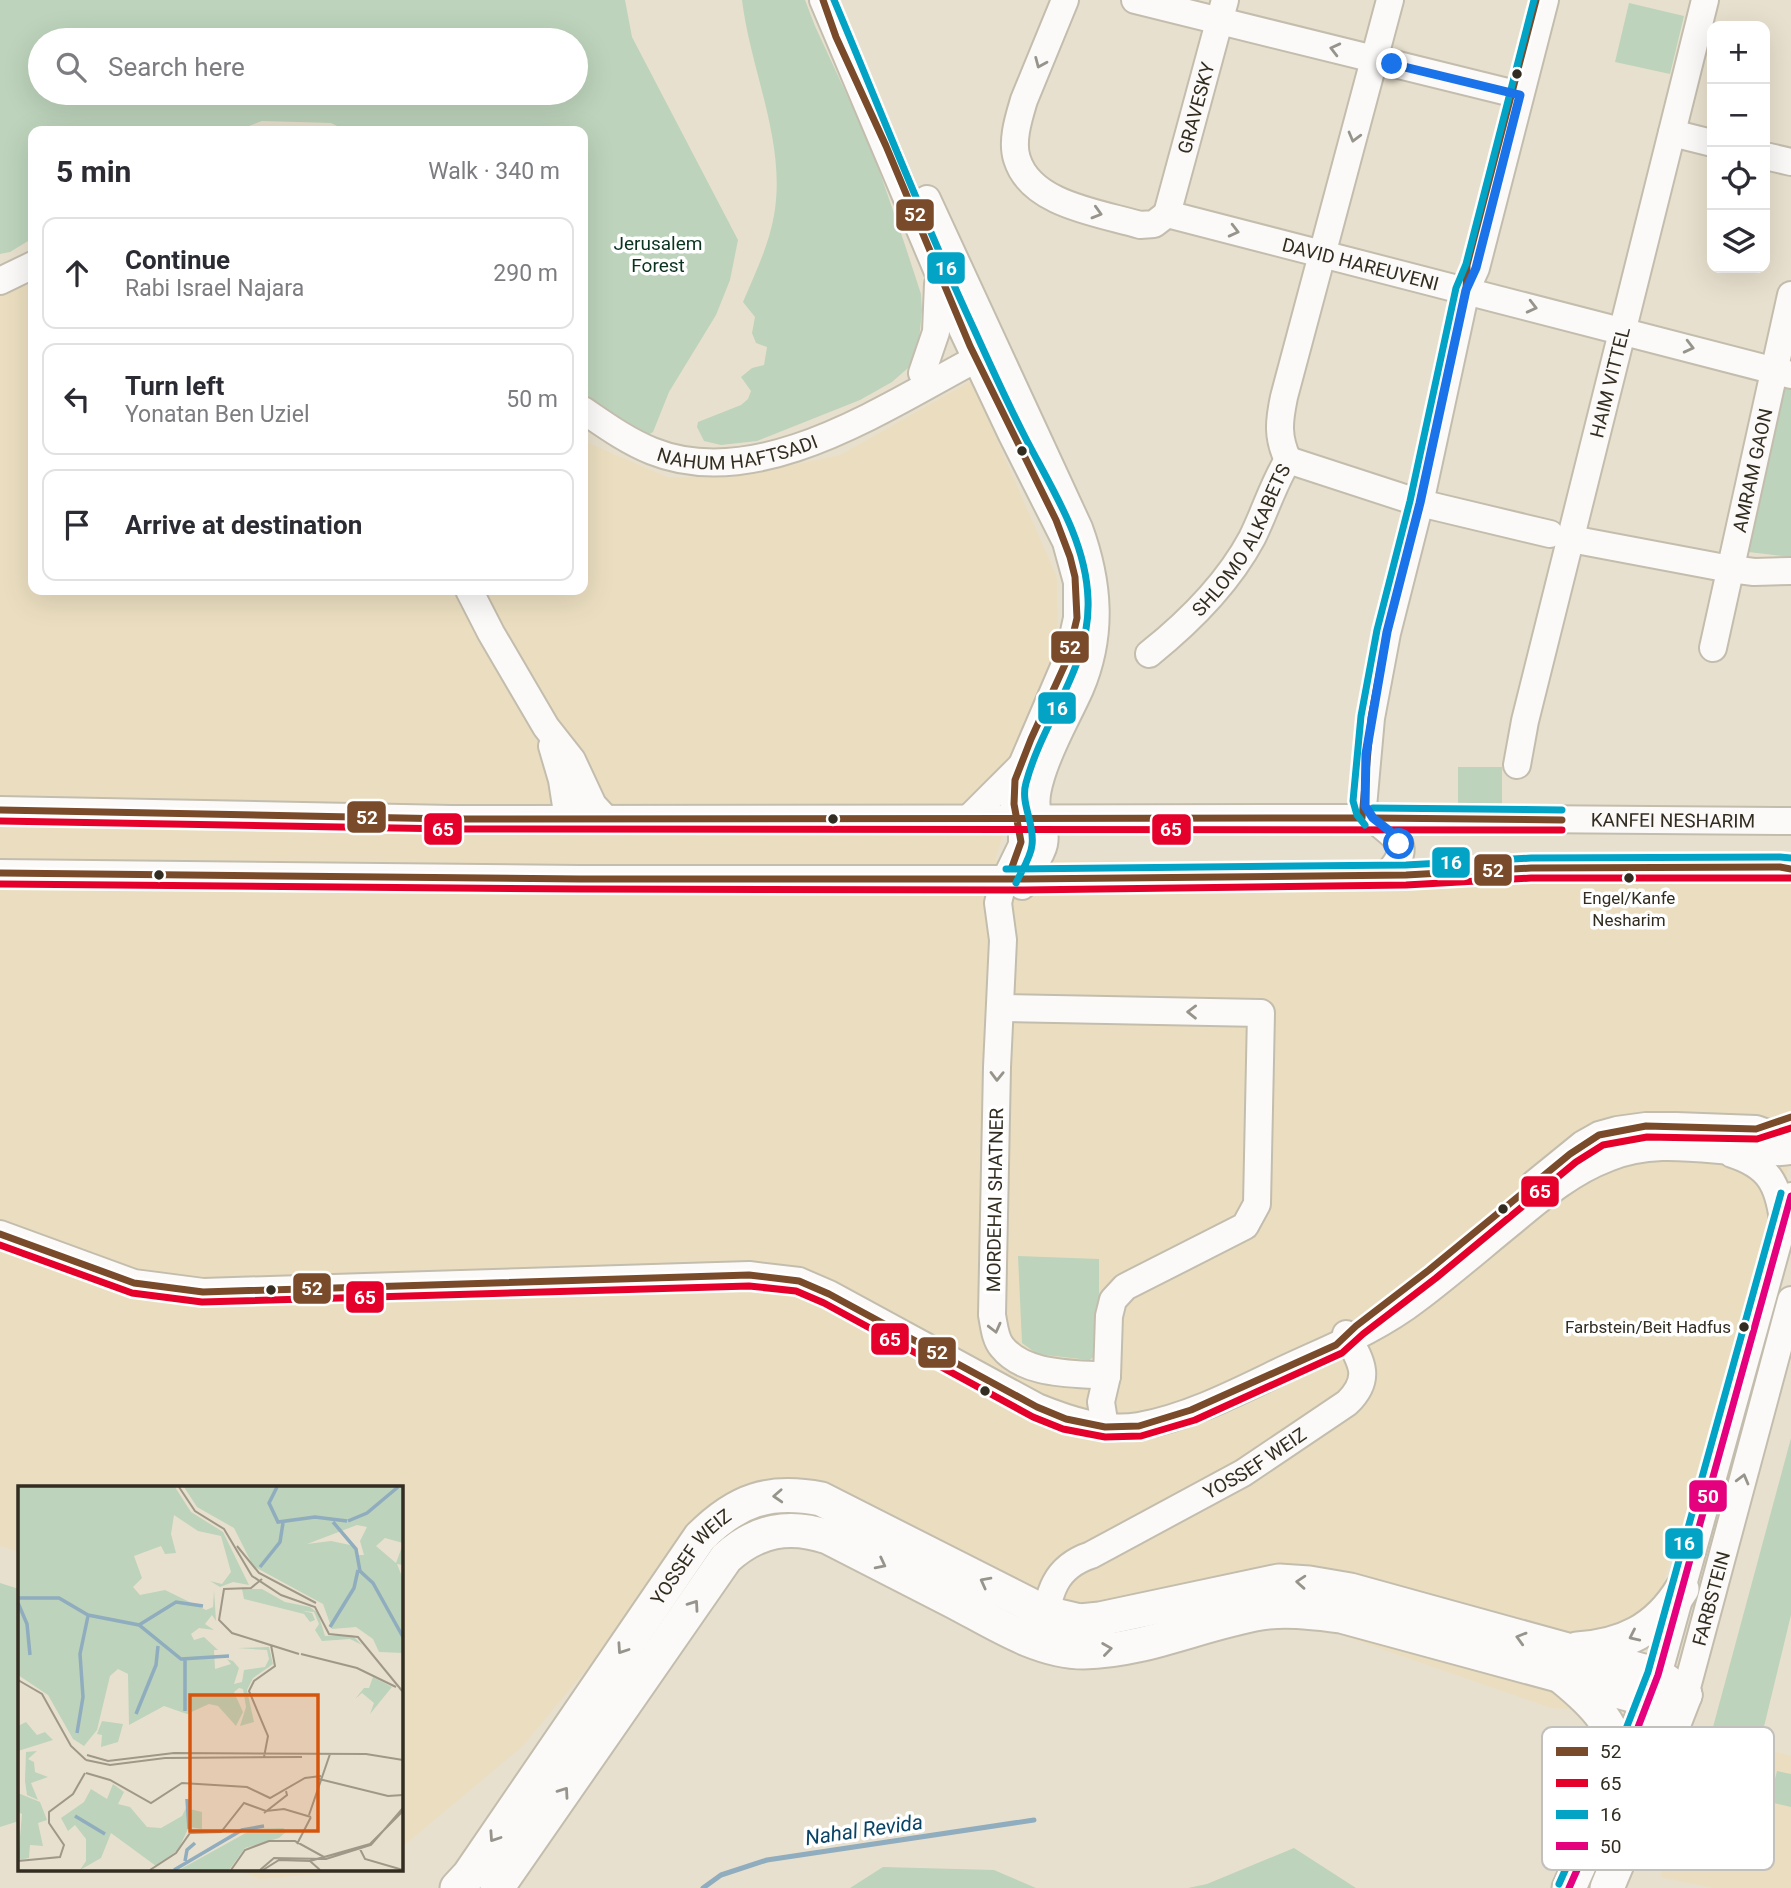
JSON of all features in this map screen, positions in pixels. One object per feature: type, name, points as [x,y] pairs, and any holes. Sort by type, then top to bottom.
[{"type":"main road","name":"YOSSEF WEIZ","points":[[457,1888],[469,1875],[687,1553],[715,1522],[749,1501],[786,1495],[821,1499],[1048,1625]]},
{"type":"main road","name":"YOSSEF WEIZ","points":[[497,1888],[711,1579],[726,1558],[741,1544],[779,1531],[812,1532],[1048,1625]]},
{"type":"main road","points":[[1048,1625],[1100,1619],[1279,1581],[1309,1583],[1350,1590],[1560,1662],[1685,1695]]},
{"type":"main road","points":[[1560,1662],[1638,1635],[1662,1615],[1682,1589]]},
{"type":"main road","points":[[1560,1662],[1580,1692],[1610,1727]]},
{"type":"main road","name":"FARBSTEIN","points":[[1638,1727],[1654,1687]]},
{"type":"main road","name":"FARBSTEIN","points":[[1673,1727],[1685,1695]]},
{"type":"main road","name":"FARBSTEIN","points":[[1569,1888],[1577,1870]]},
{"type":"main road","name":"FARBSTEIN","points":[[1607,1888],[1614,1870]]},
{"type":"street","points":[[823,0],[938,272],[1079,528],[1093,572],[1096,595],[1095,642],[1089,665],[1032,768],[968,819]]},
{"type":"street","points":[[840,0],[979,349],[1001,413],[1066,542],[1074,566],[1078,600],[1074,638],[1032,768]]},
{"type":"street","points":[[1065,0],[1024,100],[1016,137],[1016,157],[1023,172],[1045,195],[1060,202],[1140,225],[1153,224],[1167,214]]},
{"type":"street","points":[[1135,0],[1222,10],[1375,59],[1520,95]]},
{"type":"street","name":"SHLOMO ALKABETS","points":[[1149,654],[1193,616],[1224,580],[1252,538],[1288,460],[1280,441],[1279,422],[1390,0]]},
{"type":"street","points":[[1386,875],[1396,861],[1399,844],[1393,833],[1366,812],[1371,718],[1387,632],[1420,503],[1466,290],[1476,268],[1545,0]]},
{"type":"street","name":"HAIM VITTEL","points":[[1517,765],[1560,537],[1623,331],[1705,0]]},
{"type":"street","name":"GRAVESKY","points":[[1167,214],[1222,10]]},
{"type":"street","points":[[1672,133],[1707,142]]},
{"type":"street","points":[[1770,157],[1791,162]]},
{"type":"street","name":"DAVID HAREUVENI","points":[[1167,214],[1783,372]]},
{"type":"street","points":[[0,281],[28,267]]},
{"type":"street","points":[[938,272],[936,332],[923,380],[965,386],[981,395],[1001,413]]},
{"type":"street","name":"AMRAM GAON","points":[[1713,648],[1730,569],[1783,372],[1791,295]]},
{"type":"street","name":"NAHUM HAFTSADI","points":[[588,413],[627,439],[678,459],[730,461],[756,458],[813,443],[893,403],[923,380],[937,361],[979,349]]},
{"type":"street","points":[[1288,460],[1420,503],[1560,537],[1730,569],[1754,572],[1791,571]]},
{"type":"street","points":[[472,595],[546,727],[572,760],[593,805],[606,819]]},
{"type":"street","points":[[546,727],[562,780],[568,819]]},
{"type":"street","points":[[1032,768],[1053,798],[1064,809],[1082,818]]},
{"type":"street","name":"MORDEHAI SHATNER","points":[[1032,768],[1013,795],[1029,819],[1022,832],[1015,879],[997,906],[1003,940],[992,1315],[1001,1347],[1016,1359],[1051,1371],[1107,1376]]},
{"type":"street","name":"KANFEI NESHARIM","points":[[0,810],[568,819],[1029,819],[1366,812],[1791,821]]},
{"type":"street","points":[[0,873],[580,879],[1015,879],[1386,875],[1531,868],[1787,868]]},
{"type":"street","points":[[1000,1008],[1261,1013],[1257,1203],[1245,1226],[1125,1287],[1113,1300],[1109,1317],[1107,1376],[1101,1402],[1105,1427]]},
{"type":"street","points":[[1756,1129],[1791,1117]]},
{"type":"street","points":[[1344,1340],[1570,1154],[1599,1135],[1646,1126],[1756,1129],[1791,1141]]},
{"type":"street","points":[[0,1234],[134,1283],[203,1292],[738,1275],[799,1280],[1037,1408],[1066,1419],[1105,1427],[1139,1426],[1191,1410],[1373,1329],[1415,1301],[1554,1187],[1609,1157],[1637,1149],[1666,1146],[1791,1151]]},
{"type":"street","points":[[1718,1148],[1750,1161],[1769,1176],[1779,1194],[1784,1224]]},
{"type":"street","name":"FARBSTEIN","points":[[1654,1687],[1791,1196]]},
{"type":"street","name":"FARBSTEIN","points":[[1685,1695],[1791,1300]]},
{"type":"street","name":"YOSSEF WEIZ","points":[[1048,1625],[1060,1574],[1069,1564],[1091,1555],[1243,1473],[1343,1406],[1352,1390],[1353,1382],[1344,1340]]},
{"type":"shaded area","points":[[28,285],[28,595],[588,595],[588,443],[667,477],[734,477],[840,455],[971,381],[1057,577],[1058,658],[1031,752],[995,860],[1768,864],[1791,868],[1791,1158],[1733,1371],[1638,1660],[1594,1699],[1569,1709],[1551,1708],[1261,1607],[1075,1617],[757,1489],[604,1648],[523,1746],[402,1847],[402,1486],[18,1486],[18,1552],[0,1546],[0,292]]},
{"type":"shaded area","points":[[1774,1751],[1791,1756],[1791,1888],[1714,1888],[1660,1877],[1662,1870],[1774,1870]]},
{"type":"shaded area","points":[[238,1870],[340,1870],[330,1873],[260,1879]]},
{"type":"green space","name":"Jerusalem Forest","points":[[0,0],[625,0],[632,37],[738,240],[730,280],[716,315],[669,392],[653,432],[648,435],[638,432],[588,400],[588,126],[337,126],[331,123],[262,121],[249,126],[28,126],[28,241],[10,252],[0,254]]},
{"type":"green space","points":[[742,0],[805,0],[871,147],[921,294],[922,310],[919,341],[908,368],[892,382],[860,400],[757,441],[721,445],[704,441],[697,427],[698,422],[741,405],[748,399],[751,391],[741,377],[752,368],[764,365],[767,347],[756,343],[752,333],[755,317],[743,302],[768,240],[776,200],[777,175],[770,125]]},
{"type":"green space","points":[[1629,3],[1684,16],[1670,74],[1615,62]]},
{"type":"green space","points":[[1778,377],[1791,382],[1791,557],[1740,551]]},
{"type":"green space","points":[[1458,767],[1502,767],[1502,807],[1458,807]]},
{"type":"green space","points":[[1018,1256],[1099,1259],[1099,1354],[1089,1360],[1037,1354],[1022,1343]]},
{"type":"green space","points":[[1791,1438],[1791,1615],[1764,1727],[1713,1727]]},
{"type":"green space","points":[[0,1583],[18,1589],[18,1821],[0,1827]]},
{"type":"green space","points":[[1777,1771],[1791,1774],[1791,1807],[1774,1803]]},
{"type":"green space","points":[[1294,1848],[1356,1888],[1188,1888],[1207,1884]]},
{"type":"green space","points":[[883,1867],[994,1870],[1036,1888],[850,1888]]},
{"type":"waterway","name":"Nahal Revida","points":[[703,1888],[721,1875],[767,1860],[1034,1820]]},
{"type":"transit line","name":"52","points":[[823,0],[836,37],[886,146],[970,346],[1056,520],[1075,577],[1077,618],[1067,660],[1015,780],[1014,804],[1021,842],[1012,867]]},
{"type":"transit line","name":"16","points":[[834,0],[955,287],[1010,407],[1073,533],[1086,576],[1087,624],[1082,647],[1026,783],[1025,798],[1032,845],[1016,883]]},
{"type":"transit line","name":"16","points":[[1365,825],[1357,815],[1353,801],[1361,716],[1377,630],[1410,501],[1456,288],[1466,264],[1534,0]]},
{"type":"transit line","name":"52","points":[[0,810],[452,819],[1362,818],[1371,718],[1387,633],[1420,503],[1466,290],[1467,265],[1536,0]]},
{"type":"transit line","name":"16","points":[[1373,808],[1562,810]]},
{"type":"transit line","name":"52","points":[[1373,818],[1562,820]]},
{"type":"transit line","name":"65","points":[[0,821],[452,829],[1562,830]]},
{"type":"transit line","name":"16","points":[[1006,869],[1406,865],[1531,858],[1791,858]]},
{"type":"transit line","name":"52","points":[[0,873],[580,879],[1024,879],[1406,875],[1531,868],[1791,869]]},
{"type":"transit line","name":"65","points":[[0,884],[1024,890],[1406,885],[1531,878],[1791,878]]},
{"type":"transit line","name":"52","points":[[0,1234],[134,1283],[203,1292],[749,1275],[799,1281],[829,1294],[1037,1407],[1066,1419],[1105,1427],[1139,1426],[1191,1410],[1336,1345],[1570,1154],[1599,1135],[1646,1126],[1756,1129],[1791,1117]]},
{"type":"transit line","name":"65","points":[[0,1245],[132,1293],[202,1302],[749,1286],[796,1291],[824,1303],[1033,1417],[1063,1429],[1105,1437],[1141,1436],[1195,1420],[1342,1353],[1576,1162],[1603,1145],[1647,1137],[1757,1139],[1791,1128]]},
{"type":"transit line","name":"16","points":[[1627,1727],[1648,1672],[1781,1193]]},
{"type":"transit line","name":"50","points":[[1638,1727],[1658,1675],[1791,1196]]},
{"type":"transit line","name":"16","points":[[1559,1884],[1565,1870]]},
{"type":"transit line","name":"50","points":[[1569,1888],[1577,1870]]},
{"type":"place","name":"Engel/Kanfe Nesharim","points":[[1629,878]]},
{"type":"place","name":"Farbstein/Beit Hadfus","points":[[1744,1327]]},
{"type":"route","points":[[1392,64],[1520,95],[1476,268],[1466,290],[1420,503],[1387,632],[1371,718],[1363,800],[1370,815],[1398,838],[1399,844]]}]
